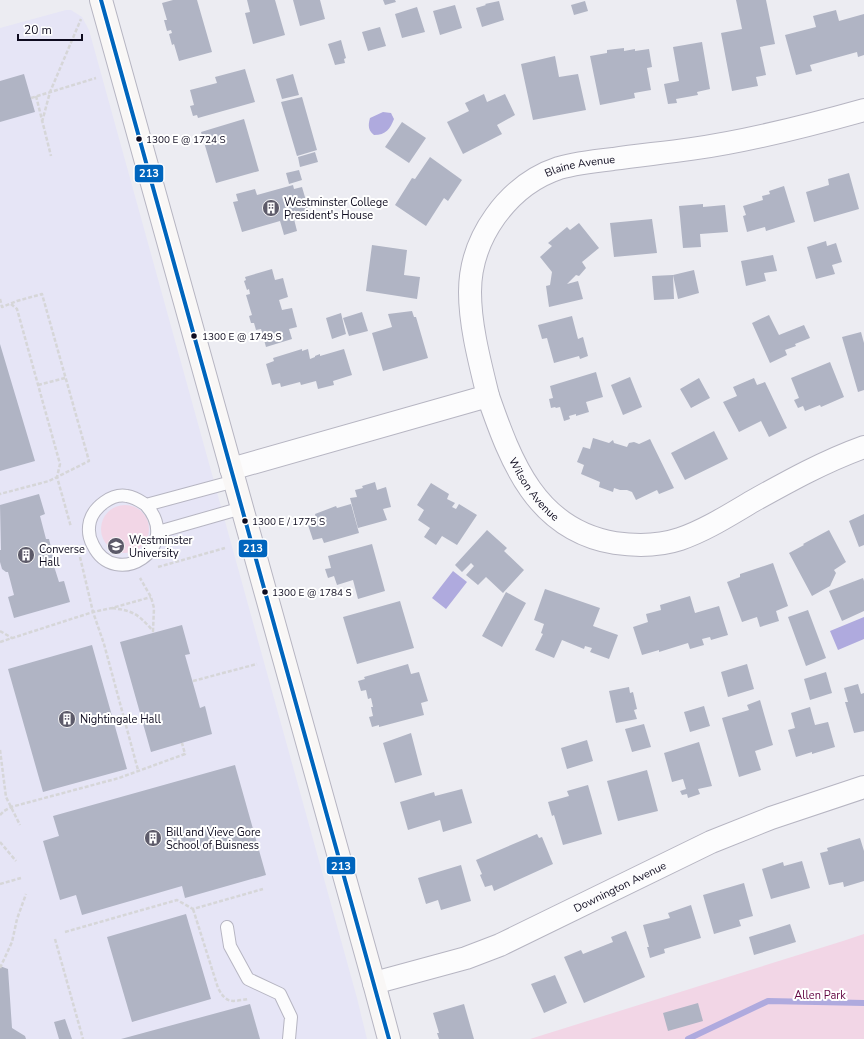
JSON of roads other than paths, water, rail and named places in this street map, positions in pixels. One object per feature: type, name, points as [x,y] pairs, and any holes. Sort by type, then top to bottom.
[{"type":"main road","points":[[101,0],[389,1039]]},
{"type":"street","name":"Blaine Avenue","points":[[488,396],[471,313],[470,292],[472,270],[478,248],[488,228],[500,209],[517,192],[537,179],[559,168],[582,163],[718,145],[785,131],[864,110]]},
{"type":"street","points":[[233,475],[488,396]]},
{"type":"street","name":"Wilson Avenue","points":[[488,396],[511,456],[532,492],[546,508],[562,522],[582,534],[605,541],[630,545],[655,545],[679,539],[702,530],[790,481],[864,447]]},
{"type":"street","name":"Downington Avenue","points":[[374,983],[466,958],[500,945],[711,842],[771,818],[864,787]]},
{"type":"lane","points":[[146,505],[233,475]]},
{"type":"lane","points":[[126,495],[146,505],[152,511],[157,522],[158,532],[156,541],[149,554],[136,562],[124,565],[117,565],[106,561],[96,552],[89,538],[90,522],[97,508],[106,501],[126,495]]},
{"type":"lane","points":[[158,532],[242,508]]},
{"type":"lane","points":[[227,927],[230,946],[248,980],[280,994],[291,1017],[289,1039]]},
{"type":"waterway","points":[[688,1039],[768,1001],[864,1003]]},
{"type":"place","name":"1300 E @ 1724 S","points":[[139,139]]},
{"type":"place","name":"Westminster College President's House","points":[[271,208]]},
{"type":"place","name":"1300 E @ 1749 S","points":[[194,336]]},
{"type":"place","name":"1300 E / 1775 S","points":[[245,521]]},
{"type":"place","name":"Westminster University","points":[[116,546]]},
{"type":"place","name":"Converse Hall","points":[[26,555]]},
{"type":"place","name":"1300 E @ 1784 S","points":[[265,592]]},
{"type":"place","name":"Nightingale Hall","points":[[67,719]]},
{"type":"place","name":"Bill and Vieve Gore School of Buisness","points":[[153,838]]},
{"type":"park label","name":"Allen Park","points":[[820,995]]}]
